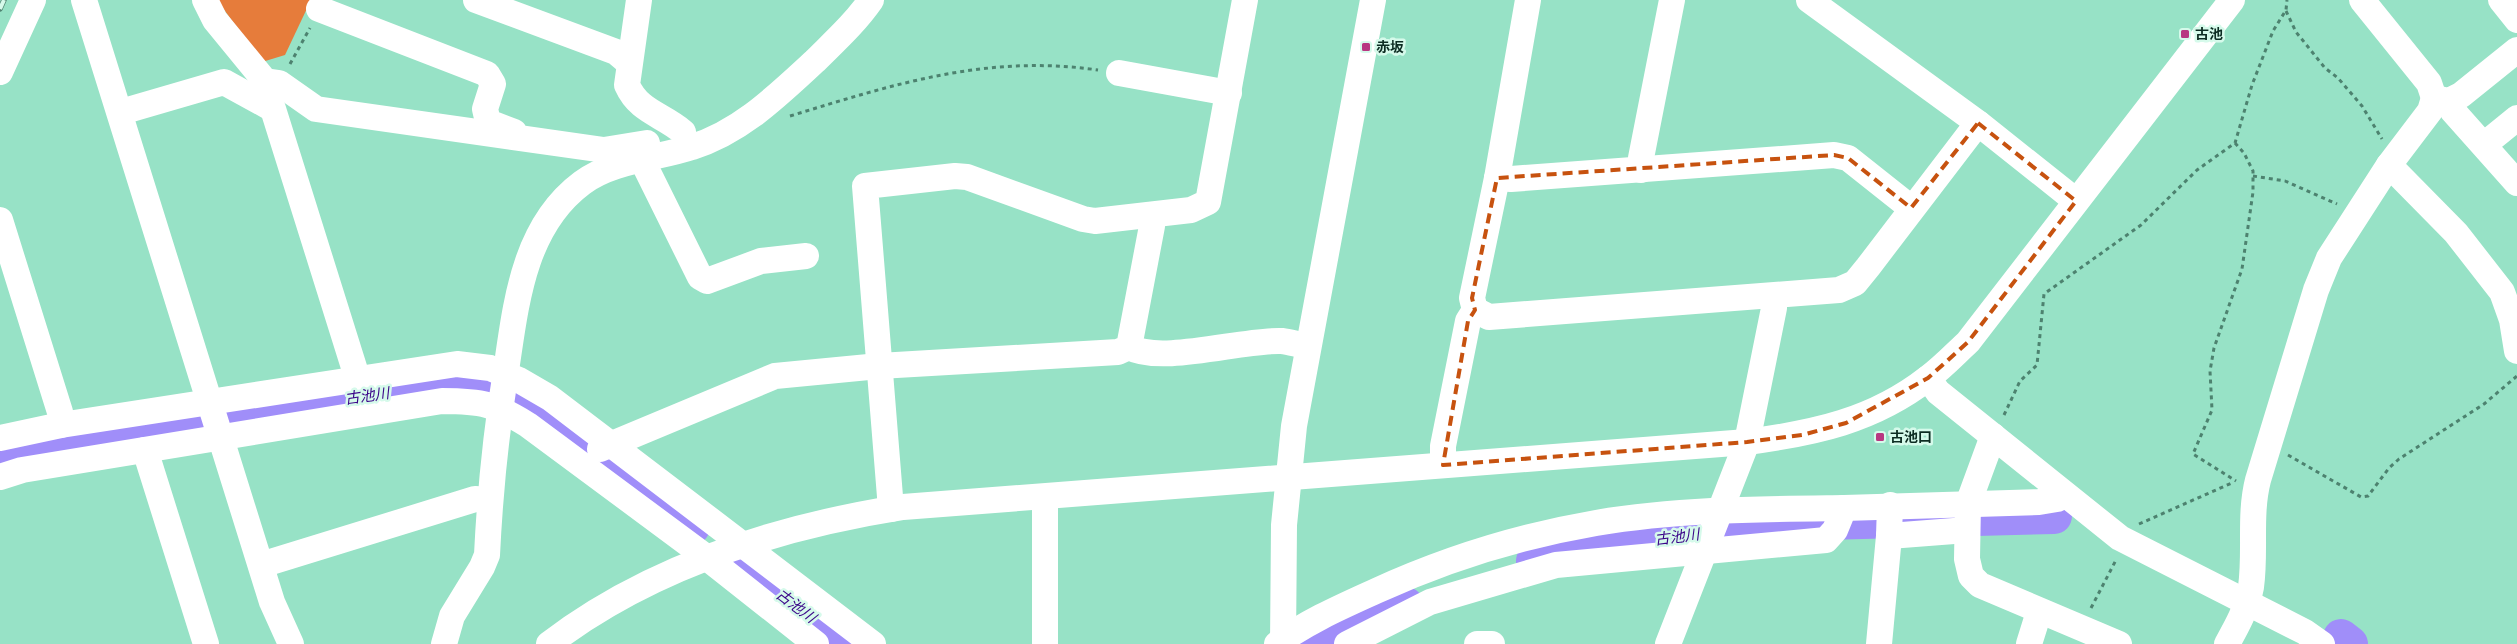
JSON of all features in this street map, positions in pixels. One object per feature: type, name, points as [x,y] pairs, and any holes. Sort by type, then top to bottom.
[{"type":"street","points":[[0,72],[33,0]]},
{"type":"street","points":[[84,0],[121,112],[272,602],[291,644]]},
{"type":"street","points":[[205,0],[215,20],[265,81],[279,83],[316,109],[604,150],[662,140],[687,140]]},
{"type":"street","points":[[476,0],[616,52],[629,64]]},
{"type":"street","points":[[639,0],[634,43],[626,85],[632,98],[642,107],[672,123],[687,140]]},
{"type":"street","points":[[444,644],[452,616],[482,567],[487,555],[490,500],[502,390],[521,280],[546,222],[560,202],[582,183],[604,170],[642,160],[687,140],[735,128],[758,112],[848,29],[872,0]]},
{"type":"street","points":[[891,509],[866,186],[956,176],[967,177],[1083,219],[1095,221],[1191,210],[1208,202],[1245,0]]},
{"type":"street","points":[[1281,642],[1287,477],[1308,346],[1373,0]]},
{"type":"street","points":[[1528,0],[1497,178],[1472,298],[1475,310],[1488,318],[1839,290],[1854,283],[1978,123]]},
{"type":"street","points":[[1641,170],[1641,158],[1672,0]]},
{"type":"street","points":[[1809,0],[1978,123],[2076,201]]},
{"type":"street","points":[[549,644],[585,618],[631,593],[706,558],[740,544],[831,519],[891,509],[1747,442],[1802,435],[1846,423],[1889,403],[1928,378],[1968,342],[2232,0]]},
{"type":"street","points":[[2362,0],[2441,99],[2485,144],[2517,183]]},
{"type":"street","points":[[2501,0],[2517,20]]},
{"type":"street","points":[[319,9],[487,74],[494,84],[484,110],[488,122],[538,141]]},
{"type":"street","points":[[2227,644],[2247,603],[2251,586],[2253,499],[2316,290],[2329,258],[2388,166],[2441,99],[2461,95],[2514,58]]},
{"type":"street","points":[[1119,73],[1229,93]]},
{"type":"street","points":[[121,112],[224,82],[273,108],[363,396]]},
{"type":"street","points":[[2485,144],[2517,118]]},
{"type":"street","points":[[1497,178],[1511,179],[1834,155],[1848,158],[1911,208]]},
{"type":"street","points":[[642,160],[700,277],[707,281],[761,261],[806,256]]},
{"type":"street","points":[[2388,166],[2456,233],[2502,292],[2512,320],[2517,351]]},
{"type":"street","points":[[1129,347],[1152,226],[1151,215]]},
{"type":"street","points":[[0,220],[60,412],[60,426]]},
{"type":"street","points":[[1668,644],[1747,442],[1774,308],[1774,296]]},
{"type":"street","points":[[1443,465],[1443,446],[1468,321],[1475,310]]},
{"type":"street","points":[[1129,347],[1136,351],[1175,352],[1281,341],[1308,346]]},
{"type":"street","points":[[595,453],[775,376],[879,366],[1118,352],[1129,347]]},
{"type":"street","points":[[0,438],[60,426],[216,420],[363,396],[458,364],[490,368],[502,390],[528,425],[595,453],[740,544],[873,644]]},
{"type":"street","points":[[1928,378],[1938,392],[2120,538],[2305,632],[2322,644]]},
{"type":"street","points":[[0,477],[22,470],[145,450],[216,420],[363,396],[464,401],[502,390],[550,398],[595,453],[706,558],[816,644]]},
{"type":"street","points":[[1993,436],[1967,517],[1967,559],[1971,576],[1980,585],[2039,612],[2119,644]]},
{"type":"street","points":[[145,450],[206,644]]},
{"type":"street","points":[[1358,642],[1430,602],[1556,565],[1713,530],[1841,517],[1890,521],[1967,517],[2057,499],[2066,495]]},
{"type":"street","points":[[1045,497],[1045,644]]},
{"type":"street","points":[[261,565],[475,499],[490,500]]},
{"type":"street","points":[[1281,642],[1344,605],[1411,575],[1495,546],[1596,523],[1713,530],[1826,540],[1841,517]]},
{"type":"street","points":[[1879,644],[1890,521]]},
{"type":"street","points":[[2029,644],[2039,612]]},
{"type":"street","points":[[1477,644],[1492,644]]},
{"type":"path","points":[[1993,436],[2020,381],[2037,365],[2044,294],[2141,224],[2197,170],[2235,143],[2252,85],[2273,32],[2286,10],[2287,0]]},
{"type":"path","points":[[279,83],[319,9]]},
{"type":"path","points":[[2286,10],[2296,32],[2325,68],[2338,78],[2362,106],[2381,138],[2388,166]]},
{"type":"path","points":[[758,112],[765,118],[778,119],[914,80],[973,68],[1013,65],[1058,66],[1119,73]]},
{"type":"path","points":[[2235,143],[2244,153],[2253,170],[2242,269],[2214,348],[2212,363],[2212,410],[2193,454],[2236,482]]},
{"type":"path","points":[[2253,176],[2285,181],[2357,213]]},
{"type":"path","points":[[2268,446],[2361,497],[2368,496],[2389,468],[2399,459],[2484,404],[2517,376]]},
{"type":"highlighted area","points":[[1978,123],[2076,201],[1968,342],[1928,378],[1846,423],[1802,435],[1747,442],[1443,465],[1468,321],[1475,310],[1472,298],[1497,178],[1834,155],[1848,158],[1911,208]]},
{"type":"shaded area","points":[[217,0],[311,0],[285,55],[262,62]]},
{"type":"waterway","name":"古池川","points":[[0,458],[251,413],[465,381],[507,390],[530,402],[692,527]]},
{"type":"waterway","name":"古池川","points":[[1534,561],[1592,547],[1787,523],[2054,516]]},
{"type":"waterway","name":"古池川","points":[[747,569],[845,644]]},
{"type":"waterway","name":"古池川","points":[[1315,641],[1406,605]]},
{"type":"waterway","name":"古池川","points":[[2341,637],[2350,644]]},
{"type":"railway","points":[[0,9],[4,0]]},
{"type":"place","name":"古池","points":[[2185,34]]},
{"type":"place","name":"赤坂","points":[[1366,47]]},
{"type":"place","name":"古池口","points":[[1880,437]]}]
